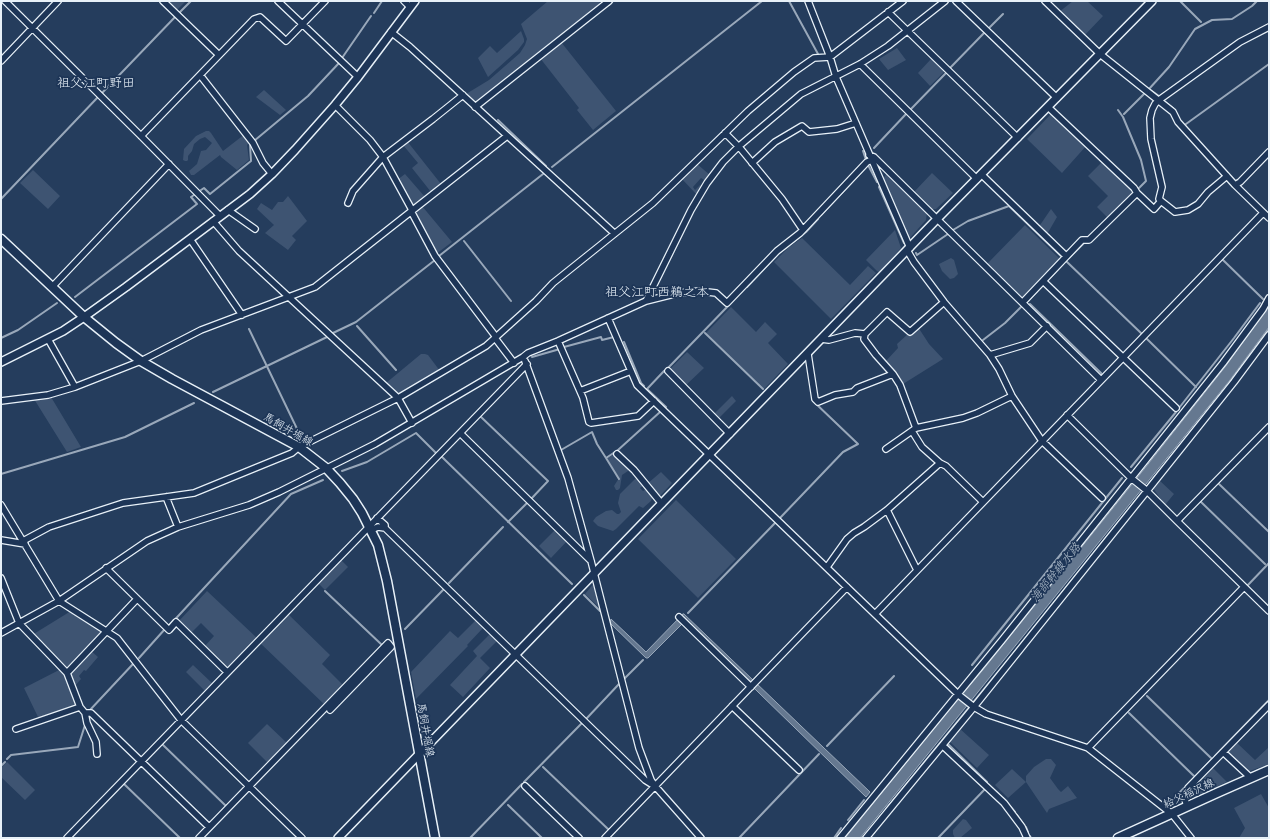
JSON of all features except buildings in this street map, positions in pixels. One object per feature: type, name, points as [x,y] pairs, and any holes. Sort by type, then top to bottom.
[{"type":"main road","name":"馬飼井堀線","points":[[1,238],[84,317],[116,343],[141,361],[172,379],[299,447],[326,468],[353,499],[378,545],[388,581],[418,755],[435,838]]},
{"type":"main road","name":"給父稲沢線","points":[[1118,838],[1134,835],[1172,814],[1269,770]]},
{"type":"street","points":[[5,1],[220,216]]},
{"type":"street","points":[[1,61],[58,1]]},
{"type":"street","points":[[163,1],[219,55]]},
{"type":"street","points":[[278,1],[358,78]]},
{"type":"street","points":[[141,136],[256,18],[260,17],[286,41],[325,1]]},
{"type":"street","points":[[404,1],[410,7]]},
{"type":"street","points":[[1,362],[48,339],[84,317],[250,194],[295,150],[335,105],[358,78],[415,1]]},
{"type":"street","points":[[476,107],[602,3],[609,1]]},
{"type":"street","points":[[808,1],[830,56],[836,76],[914,262],[944,302],[990,355],[999,369],[1012,396],[1042,440],[1102,498]]},
{"type":"street","points":[[1,540],[24,542],[49,527],[122,502],[166,498],[194,493],[292,453],[299,447],[398,398],[486,346],[536,301],[553,283],[653,203],[748,111],[794,72],[814,58],[830,56],[903,1]]},
{"type":"street","points":[[646,301],[691,210],[707,183],[723,162],[738,146],[801,94],[860,64],[888,46],[908,32],[945,1]]},
{"type":"street","points":[[956,1],[1057,98]]},
{"type":"street","points":[[1045,1],[1100,54],[1173,112],[1178,122],[1235,185],[1269,218]]},
{"type":"street","points":[[338,838],[937,219],[1152,1]]},
{"type":"street","points":[[888,12],[1018,138]]},
{"type":"street","points":[[1227,176],[1208,192],[1198,204],[1188,210],[1175,212],[1161,201],[1159,199],[1162,187],[1151,139],[1150,118],[1152,110],[1158,100],[1240,42],[1269,27]]},
{"type":"street","points":[[392,32],[614,233]]},
{"type":"street","points":[[860,64],[1066,256]]},
{"type":"street","points":[[200,75],[253,143],[262,163],[272,174]]},
{"type":"street","points":[[348,203],[353,191],[383,157],[462,95]]},
{"type":"street","points":[[335,105],[370,140],[383,157],[436,256],[514,363]]},
{"type":"street","points":[[1048,107],[1134,188],[1137,194],[1154,209],[1161,201]]},
{"type":"street","points":[[752,163],[775,142],[802,126],[809,132],[837,129],[856,123]]},
{"type":"street","points":[[725,133],[738,146],[788,207],[803,230]]},
{"type":"street","points":[[1,401],[48,395],[75,387],[141,361],[201,330],[315,287],[506,136]]},
{"type":"street","points":[[1235,185],[1240,182],[1269,152]]},
{"type":"street","points":[[871,157],[874,157],[1101,380]]},
{"type":"street","points":[[1,633],[59,601],[147,541],[178,527],[249,505],[279,492],[412,423],[514,363],[528,353],[646,301],[678,293],[698,291],[716,293],[727,303],[777,252],[803,230],[871,157]]},
{"type":"street","points":[[52,287],[169,164]]},
{"type":"street","points":[[1023,302],[1082,240],[1089,240],[1137,194]]},
{"type":"street","points":[[228,210],[255,229]]},
{"type":"street","points":[[875,614],[1263,213]]},
{"type":"street","points":[[213,221],[239,251],[398,398],[412,423]]},
{"type":"street","points":[[190,239],[242,315]]},
{"type":"street","points":[[1043,281],[1176,408]]},
{"type":"street","points":[[840,838],[959,695],[1223,362],[1263,309],[1269,298]]},
{"type":"street","points":[[944,302],[910,332],[887,312],[865,334],[864,339],[893,374],[900,385],[914,429],[922,447],[940,463],[946,466],[983,502]]},
{"type":"street","points":[[608,318],[637,385],[959,695],[973,707],[986,714],[1088,748],[1172,814],[1191,838]]},
{"type":"street","points":[[990,355],[1030,343],[1047,326]]},
{"type":"street","points":[[821,339],[829,340],[855,333],[865,334]]},
{"type":"street","points":[[866,838],[943,746],[1234,382],[1269,335]]},
{"type":"street","points":[[48,339],[75,387]]},
{"type":"street","points":[[558,341],[580,391],[589,422],[591,423],[638,416],[654,401]]},
{"type":"street","points":[[808,354],[815,399],[818,402],[835,395],[853,392],[857,388],[893,374]]},
{"type":"street","points":[[523,357],[527,364],[568,478],[639,748],[651,780],[655,786],[701,838]]},
{"type":"street","points":[[67,838],[370,528],[377,518],[527,364]]},
{"type":"street","points":[[580,391],[631,371]]},
{"type":"street","points":[[668,371],[730,434]]},
{"type":"street","points":[[886,449],[914,429],[962,418],[1012,396]]},
{"type":"street","points":[[1067,415],[1269,611]]},
{"type":"street","points":[[1177,522],[1269,427]]},
{"type":"street","points":[[460,433],[591,561]]},
{"type":"street","points":[[617,454],[634,470],[662,504]]},
{"type":"street","points":[[826,567],[847,539],[887,510],[940,463]]},
{"type":"street","points":[[166,498],[178,527]]},
{"type":"street","points":[[1,505],[59,601],[117,638],[181,720],[302,838]]},
{"type":"street","points":[[887,510],[917,570]]},
{"type":"street","points":[[377,518],[385,525],[385,528],[645,780],[655,786]]},
{"type":"street","points":[[370,528],[385,528]]},
{"type":"street","points":[[106,568],[169,630],[176,622],[228,672]]},
{"type":"street","points":[[1,578],[20,623],[67,673],[96,742],[97,754]]},
{"type":"street","points":[[605,838],[847,587]]},
{"type":"street","points":[[1088,748],[1244,587]]},
{"type":"street","points":[[67,673],[137,599]]},
{"type":"street","points":[[679,617],[751,686]]},
{"type":"street","points":[[330,710],[391,647],[390,645],[392,642],[398,641]]},
{"type":"street","points":[[199,838],[388,643],[390,645]]},
{"type":"street","points":[[1187,807],[1185,799],[1188,788],[1269,705]]},
{"type":"street","points":[[732,706],[799,770]]},
{"type":"street","points":[[16,729],[80,707]]},
{"type":"street","points":[[85,713],[91,714],[209,827]]},
{"type":"street","points":[[943,746],[1004,803],[1022,827],[1027,838]]},
{"type":"street","points":[[1223,752],[1251,778]]},
{"type":"street","points":[[525,786],[579,838]]},
{"type":"shaded area","points":[[166,1],[186,1],[176,11]]},
{"type":"shaded area","points":[[548,1],[599,1],[600,5],[476,103],[474,103],[466,94],[489,80],[520,53],[527,39],[521,24]]},
{"type":"shaded area","points":[[1073,1],[1087,1],[1103,16],[1084,36],[1059,12]]},
{"type":"shaded area","points":[[521,31],[524,42],[518,50],[488,77],[478,58],[490,46],[497,53]]},
{"type":"shaded area","points":[[561,42],[616,111],[593,130],[577,110],[579,108],[540,58]]},
{"type":"shaded area","points":[[897,48],[906,60],[888,70],[879,59]]},
{"type":"shaded area","points":[[932,58],[945,71],[930,86],[918,73]]},
{"type":"shaded area","points":[[264,90],[286,110],[280,115],[256,97]]},
{"type":"shaded area","points":[[1052,113],[1087,145],[1062,173],[1027,139]]},
{"type":"shaded area","points":[[206,131],[211,133],[223,151],[245,134],[250,142],[247,145],[249,160],[237,170],[220,155],[194,175],[191,175],[189,171],[197,164],[201,151],[206,150],[212,143],[205,137],[200,139],[194,144],[187,161],[183,160],[184,149],[196,136]]},
{"type":"shaded area","points":[[407,141],[441,184],[431,192],[412,168],[418,163],[403,145]]},
{"type":"shaded area","points":[[1103,161],[1135,192],[1108,218],[1097,207],[1108,196],[1088,176]]},
{"type":"shaded area","points":[[697,164],[710,175],[706,181],[701,178],[693,187],[695,190],[700,185],[702,187],[697,195],[682,179]]},
{"type":"shaded area","points":[[33,170],[60,196],[48,209],[20,183]]},
{"type":"shaded area","points":[[887,173],[927,212],[926,220],[908,240],[882,181]]},
{"type":"shaded area","points":[[932,173],[953,193],[936,209],[931,209],[914,192]]},
{"type":"shaded area","points":[[405,174],[425,197],[413,207],[397,180]]},
{"type":"shaded area","points":[[288,196],[307,221],[292,236],[296,240],[288,250],[265,233],[274,225],[257,209],[261,203],[272,210],[278,202],[283,202]]},
{"type":"shaded area","points":[[422,206],[452,242],[436,254],[414,212]]},
{"type":"shaded area","points":[[1051,209],[1057,217],[1046,236],[1038,228]]},
{"type":"shaded area","points":[[1025,225],[1061,260],[1024,299],[987,264]]},
{"type":"shaded area","points":[[895,230],[901,248],[879,272],[866,260]]},
{"type":"shaded area","points":[[802,238],[850,285],[868,266],[876,273],[831,319],[774,262],[789,247]]},
{"type":"shaded area","points":[[951,258],[954,260],[958,274],[954,278],[950,279],[942,271],[939,264]]},
{"type":"shaded area","points":[[1269,306],[1269,327],[1230,380],[860,838],[845,838],[1137,478],[1225,367]]},
{"type":"shaded area","points":[[731,307],[756,332],[765,322],[777,334],[768,343],[788,364],[764,389],[706,333]]},
{"type":"shaded area","points":[[918,327],[929,344],[943,359],[903,384],[885,362],[898,348],[897,344]]},
{"type":"shaded area","points":[[687,352],[704,368],[685,386],[669,370]]},
{"type":"shaded area","points":[[421,354],[428,355],[440,371],[397,394],[386,383]]},
{"type":"shaded area","points":[[732,396],[736,401],[718,419],[713,415]]},
{"type":"shaded area","points":[[51,397],[81,447],[67,452],[34,399]]},
{"type":"shaded area","points":[[613,455],[628,468],[628,471],[622,475],[620,488],[618,490],[616,490],[614,486],[619,478],[607,458]]},
{"type":"shaded area","points":[[661,472],[672,483],[658,498],[647,484]]},
{"type":"shaded area","points":[[636,478],[644,485],[640,488],[643,491],[647,489],[653,496],[651,501],[643,508],[639,506],[613,531],[598,526],[593,521],[596,517],[606,511],[612,510],[617,514],[621,512],[618,503],[620,494]]},
{"type":"shaded area","points":[[1159,480],[1174,494],[1165,505],[1153,488]]},
{"type":"shaded area","points":[[676,500],[736,559],[698,598],[638,539]]},
{"type":"shaded area","points":[[556,529],[568,540],[551,558],[539,546]]},
{"type":"shaded area","points":[[340,559],[348,567],[325,590],[317,582]]},
{"type":"shaded area","points":[[595,582],[601,609],[585,594]]},
{"type":"shaded area","points":[[207,591],[257,638],[227,669],[204,647],[214,636],[201,623],[190,634],[178,622]]},
{"type":"shaded area","points":[[71,611],[103,632],[68,670],[32,635]]},
{"type":"shaded area","points":[[287,613],[330,655],[322,664],[344,686],[325,705],[259,642]]},
{"type":"shaded area","points":[[683,614],[870,792],[866,797],[685,621],[648,658],[646,658],[610,623],[611,619],[646,652]]},
{"type":"shaded area","points":[[476,620],[483,628],[467,645],[468,646],[416,699],[411,672],[450,631],[458,638]]},
{"type":"shaded area","points":[[490,634],[497,641],[480,658],[490,668],[463,697],[450,685],[477,656],[473,651]]},
{"type":"shaded area","points":[[90,650],[98,657],[86,671],[84,670],[79,676],[81,679],[74,687],[68,673]]},
{"type":"shaded area","points":[[193,665],[212,683],[205,691],[186,672]]},
{"type":"shaded area","points":[[61,669],[67,676],[76,704],[75,707],[39,719],[24,688]]},
{"type":"shaded area","points":[[267,724],[287,743],[268,763],[248,743]]},
{"type":"shaded area","points":[[959,728],[989,755],[977,768],[949,741]]},
{"type":"shaded area","points":[[1237,743],[1255,760],[1269,747],[1269,764],[1247,772],[1227,754]]},
{"type":"shaded area","points":[[1046,759],[1051,759],[1056,765],[1050,778],[1061,792],[1068,786],[1077,798],[1049,809],[1047,813],[1026,782],[1026,776],[1034,767]]},
{"type":"shaded area","points":[[7,762],[35,790],[25,800],[1,777],[1,768]]},
{"type":"shaded area","points":[[1213,768],[1227,782],[1195,796],[1191,792]]},
{"type":"shaded area","points":[[1012,769],[1026,782],[1008,798],[995,785]]},
{"type":"shaded area","points":[[1261,794],[1269,808],[1269,838],[1239,838],[1245,828],[1234,808]]},
{"type":"shaded area","points":[[963,819],[966,820],[972,828],[960,838],[955,838],[953,830]]},
{"type":"waterway","points":[[179,13],[191,1]]},
{"type":"waterway","points":[[374,13],[382,1]]},
{"type":"waterway","points":[[609,5],[613,1]]},
{"type":"waterway","points":[[552,167],[762,1]]},
{"type":"waterway","points":[[789,1],[818,54]]},
{"type":"waterway","points":[[1180,1],[1201,22]]},
{"type":"waterway","points":[[1159,96],[1149,89],[1169,67],[1195,29],[1212,20],[1232,19],[1257,1]]},
{"type":"waterway","points":[[988,29],[1003,14]]},
{"type":"waterway","points":[[102,93],[176,16]]},
{"type":"waterway","points":[[342,58],[371,16]]},
{"type":"waterway","points":[[949,69],[985,32]]},
{"type":"waterway","points":[[254,141],[308,96],[339,63]]},
{"type":"waterway","points":[[1186,124],[1269,64]]},
{"type":"waterway","points":[[911,109],[946,73]]},
{"type":"waterway","points":[[1124,114],[1144,94]]},
{"type":"waterway","points":[[1,199],[98,97]]},
{"type":"waterway","points":[[1164,101],[1173,108]]},
{"type":"waterway","points":[[1118,110],[1123,117],[1141,160],[1146,181],[1137,190]]},
{"type":"waterway","points":[[874,148],[906,114]]},
{"type":"waterway","points":[[498,120],[546,166]]},
{"type":"waterway","points":[[201,190],[204,188],[210,194],[251,161],[251,144]]},
{"type":"waterway","points":[[863,151],[866,160]]},
{"type":"waterway","points":[[821,215],[868,165],[877,182]]},
{"type":"waterway","points":[[439,256],[543,174]]},
{"type":"waterway","points":[[879,187],[904,243]]},
{"type":"waterway","points":[[75,297],[197,204],[191,197],[194,195]]},
{"type":"waterway","points":[[953,230],[968,221],[1009,206],[1062,257]]},
{"type":"waterway","points":[[747,287],[779,253],[806,232],[818,219]]},
{"type":"waterway","points":[[916,253],[917,255],[948,234]]},
{"type":"waterway","points":[[464,241],[511,301]]},
{"type":"waterway","points":[[1069,258],[1085,242]]},
{"type":"waterway","points":[[333,333],[356,322],[435,260]]},
{"type":"waterway","points":[[1223,260],[1263,299]]},
{"type":"waterway","points":[[1066,261],[1142,334]]},
{"type":"waterway","points":[[1047,281],[1063,264]]},
{"type":"waterway","points":[[1028,301],[1043,285]]},
{"type":"waterway","points":[[1,338],[18,330],[57,303]]},
{"type":"waterway","points":[[1179,408],[1260,303]]},
{"type":"waterway","points":[[1030,304],[1102,375]]},
{"type":"waterway","points":[[668,368],[729,305]]},
{"type":"waterway","points":[[983,340],[1005,323],[1022,306]]},
{"type":"waterway","points":[[357,326],[396,370]]},
{"type":"waterway","points":[[249,329],[300,435]]},
{"type":"waterway","points":[[886,809],[1012,655],[1231,381],[1269,329]]},
{"type":"waterway","points":[[705,333],[763,389]]},
{"type":"waterway","points":[[213,392],[327,337]]},
{"type":"waterway","points":[[564,347],[601,337],[602,340],[614,337]]},
{"type":"waterway","points":[[1147,339],[1196,387]]},
{"type":"waterway","points":[[624,342],[641,383],[644,386]]},
{"type":"waterway","points":[[532,357],[560,349]]},
{"type":"waterway","points":[[664,371],[647,389],[666,407]]},
{"type":"waterway","points":[[779,519],[843,452],[858,444],[812,399]]},
{"type":"waterway","points":[[1,474],[125,437],[194,403]]},
{"type":"waterway","points":[[561,450],[592,432],[597,444],[606,458],[618,450],[660,412]]},
{"type":"waterway","points":[[1131,467],[1176,412]]},
{"type":"waterway","points":[[480,416],[548,481]]},
{"type":"waterway","points":[[342,471],[367,462],[416,433],[436,453]]},
{"type":"waterway","points":[[441,456],[572,584]]},
{"type":"waterway","points":[[606,458],[619,479]]},
{"type":"waterway","name":"海部幹線水路","points":[[972,665],[1122,478]]},
{"type":"waterway","points":[[168,627],[291,494],[323,480]]},
{"type":"waterway","points":[[531,499],[548,481]]},
{"type":"waterway","points":[[1219,484],[1269,532]]},
{"type":"waterway","points":[[1200,501],[1265,564]]},
{"type":"waterway","points":[[508,522],[528,502]]},
{"type":"waterway","points":[[688,613],[775,523]]},
{"type":"waterway","points":[[449,583],[503,527]]},
{"type":"waterway","points":[[1247,586],[1269,563]]},
{"type":"waterway","points":[[405,629],[443,590]]},
{"type":"waterway","points":[[325,591],[382,645]]},
{"type":"waterway","points":[[584,595],[600,611]]},
{"type":"waterway","points":[[139,658],[165,629]]},
{"type":"waterway","points":[[624,679],[643,660]]},
{"type":"waterway","points":[[90,710],[133,664]]},
{"type":"waterway","points":[[190,708],[224,673]]},
{"type":"waterway","points":[[827,746],[894,676]]},
{"type":"waterway","points":[[587,718],[619,684]]},
{"type":"waterway","points":[[1147,696],[1211,758]]},
{"type":"waterway","points":[[1215,756],[1269,700]]},
{"type":"waterway","points":[[1129,713],[1194,776]]},
{"type":"waterway","points":[[524,782],[582,723]]},
{"type":"waterway","points":[[7,759],[11,755],[78,747],[85,725]]},
{"type":"waterway","points":[[162,744],[226,806]]},
{"type":"waterway","points":[[948,744],[987,782]]},
{"type":"waterway","points":[[739,838],[819,754]]},
{"type":"waterway","points":[[1186,786],[1212,759]]},
{"type":"waterway","points":[[1,766],[5,762]]},
{"type":"waterway","points":[[543,767],[609,830]]},
{"type":"waterway","points":[[123,783],[180,838]]},
{"type":"waterway","points":[[470,838],[522,784]]},
{"type":"waterway","points":[[938,838],[986,788]]},
{"type":"waterway","points":[[1179,793],[1184,788]]},
{"type":"waterway","points":[[1003,798],[1015,812]]},
{"type":"waterway","points":[[848,820],[864,800]]},
{"type":"waterway","points":[[508,805],[542,838]]},
{"type":"waterway","points":[[1017,815],[1024,825]]},
{"type":"waterway","points":[[1026,827],[1028,832]]},
{"type":"waterway","points":[[834,838],[841,828]]},
{"type":"district","name":"祖父江町野田","points":[[96,84]]},
{"type":"district","name":"祖父江町西鵜之本","points":[[657,293]]}]
